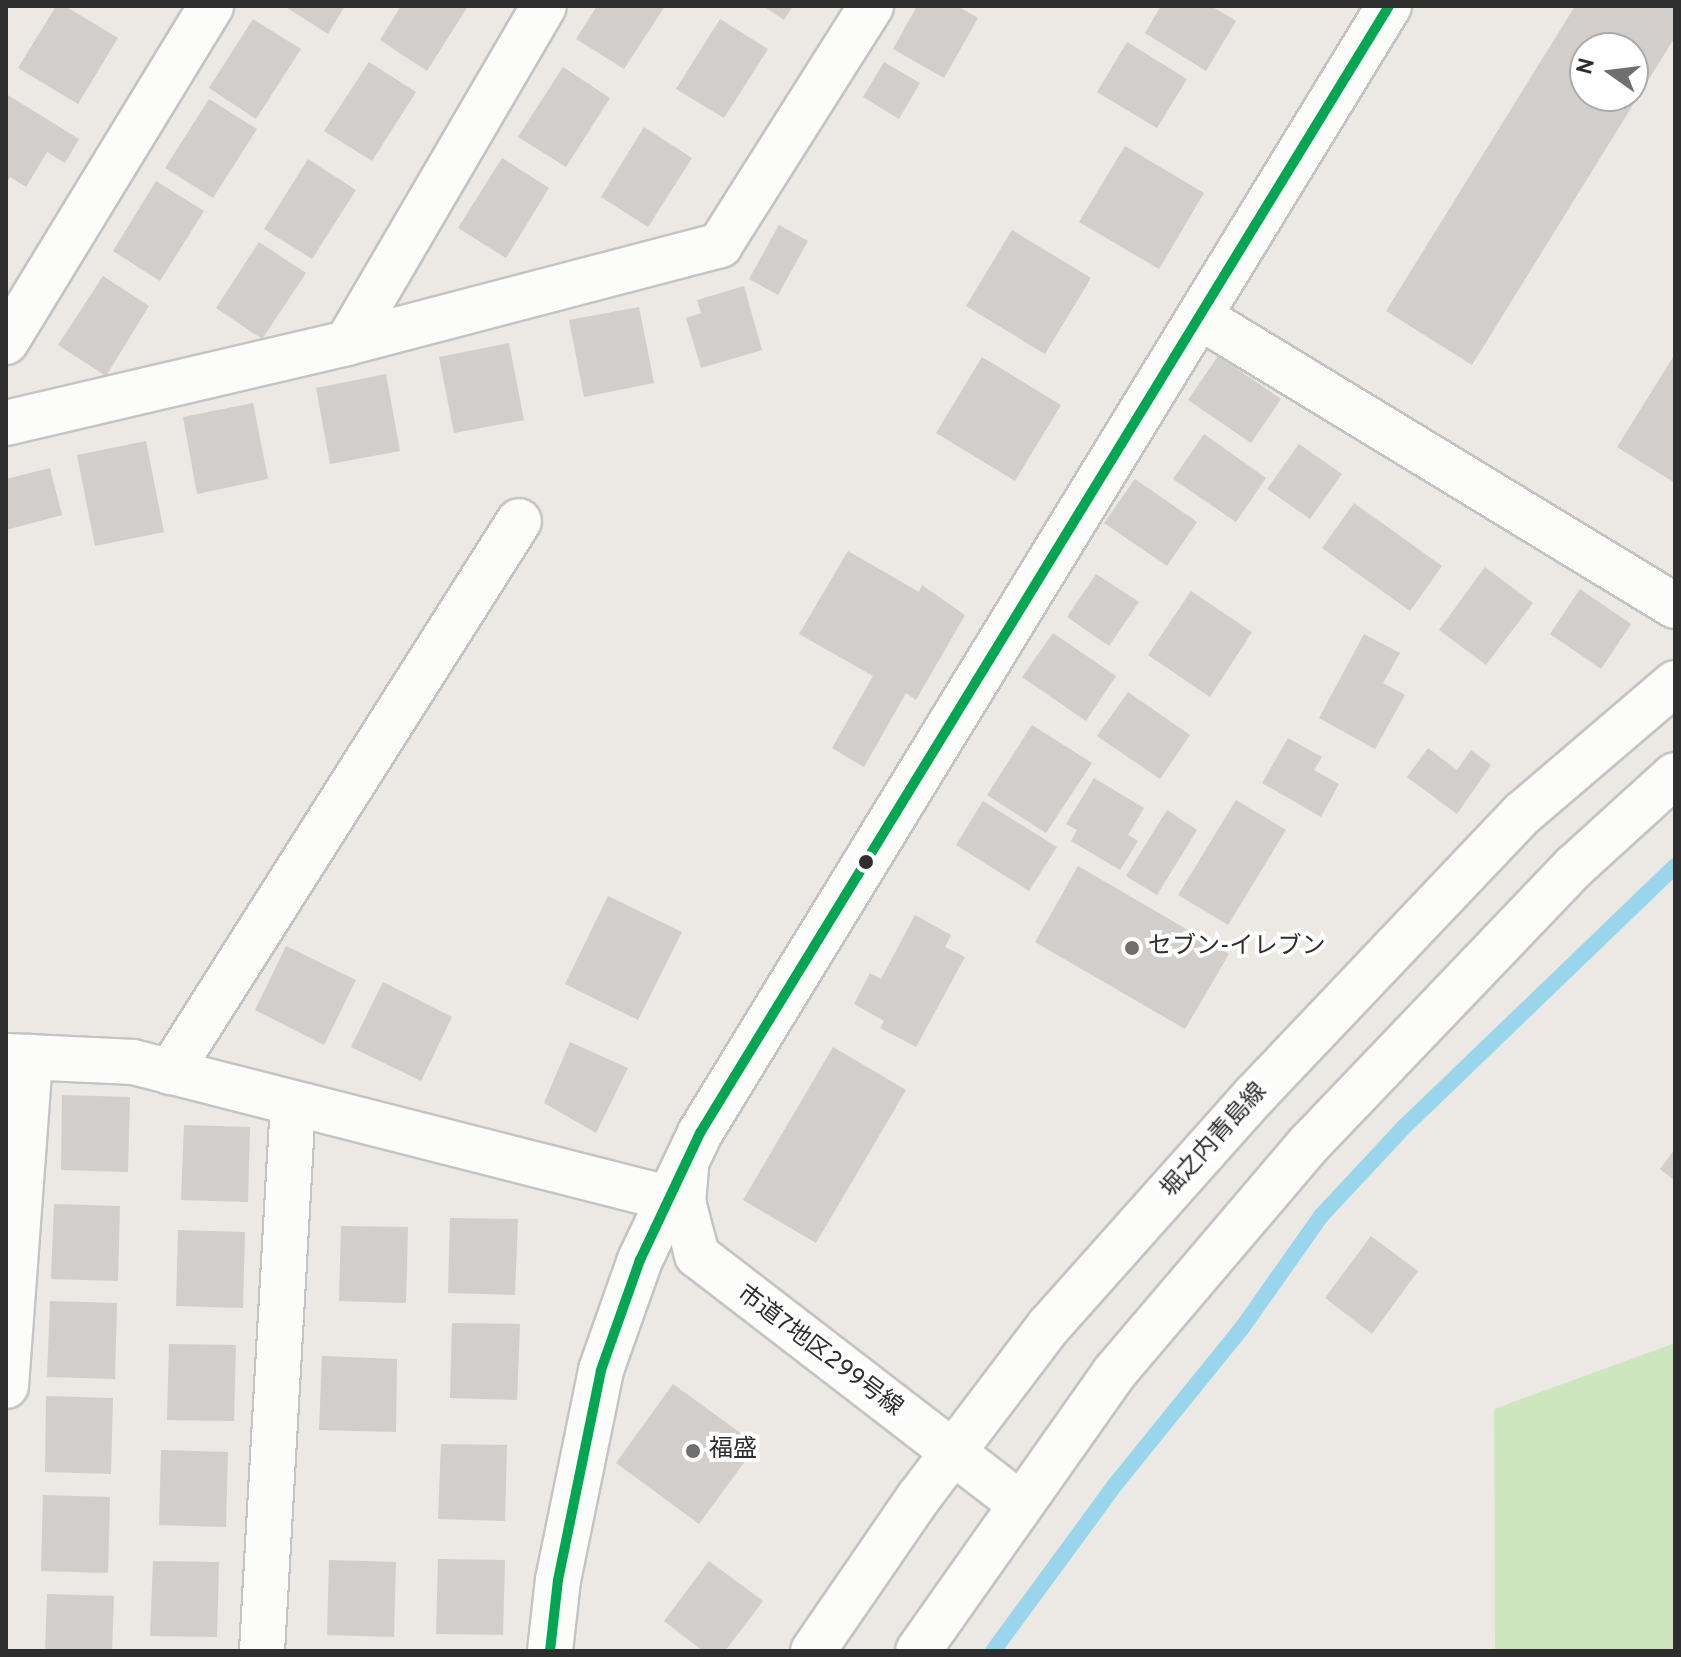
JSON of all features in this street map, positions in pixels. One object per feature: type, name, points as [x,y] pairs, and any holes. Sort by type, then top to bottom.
[{"type":"street","points":[[6,342],[211,6]]},
{"type":"street","points":[[347,343],[544,6]]},
{"type":"street","points":[[6,423],[347,343],[720,245],[871,6]]},
{"type":"street","points":[[550,1651],[558,1580],[601,1370],[640,1260],[680,1187],[1389,6]]},
{"type":"street","points":[[1200,317],[1675,606]]},
{"type":"street","points":[[170,1072],[519,521]]},
{"type":"street","name":"堀之内青島線","points":[[813,1651],[952,1452],[1049,1326],[1255,1095],[1523,813],[1675,683]]},
{"type":"street","points":[[918,1651],[1114,1373],[1309,1144],[1575,866],[1675,775]]},
{"type":"street","points":[[6,1386],[18,1057],[133,1062],[293,1104],[680,1187]]},
{"type":"street","points":[[262,1651],[293,1104]]},
{"type":"street","name":"市道7地区299号線","points":[[680,1187],[697,1255],[1020,1504]]},
{"type":"green space","points":[[1675,1343],[1675,1651],[1495,1651],[1494,1409]]},
{"type":"building","points":[[56,6],[65,6],[118,38],[78,104],[18,68]]},
{"type":"building","points":[[284,6],[345,6],[328,34]]},
{"type":"building","points":[[401,6],[468,6],[427,71],[380,40]]},
{"type":"building","points":[[597,6],[665,6],[624,69],[576,39]]},
{"type":"building","points":[[763,6],[793,6],[784,20]]},
{"type":"building","points":[[917,6],[957,6],[978,18],[944,78],[893,49]]},
{"type":"building","points":[[1161,6],[1211,6],[1236,21],[1206,71],[1145,33]]},
{"type":"building","points":[[1575,6],[1669,6],[1675,10],[1675,37],[1649,79],[1649,32],[1569,32],[1569,112],[1629,112],[1472,365],[1386,311]]},
{"type":"building","points":[[253,19],[301,49],[256,119],[209,88]]},
{"type":"building","points":[[720,19],[768,49],[724,118],[676,89]]},
{"type":"building","points":[[1127,42],[1187,79],[1157,128],[1097,92]]},
{"type":"building","points":[[369,62],[416,92],[372,161],[324,131]]},
{"type":"building","points":[[884,62],[920,83],[899,119],[863,97]]},
{"type":"building","points":[[563,67],[610,98],[566,167],[518,137]]},
{"type":"building","points":[[6,94],[79,139],[65,163],[47,152],[26,187],[10,177],[6,183]]},
{"type":"building","points":[[209,99],[257,129],[213,198],[165,168]]},
{"type":"building","points":[[644,127],[692,158],[648,227],[601,197]]},
{"type":"building","points":[[1125,146],[1204,193],[1159,269],[1079,222]]},
{"type":"building","points":[[502,158],[549,188],[506,258],[458,228]]},
{"type":"building","points":[[308,159],[356,190],[312,259],[264,229]]},
{"type":"building","points":[[156,181],[204,211],[160,281],[113,251]]},
{"type":"building","points":[[779,225],[808,241],[778,295],[749,279]]},
{"type":"building","points":[[1012,230],[1091,278],[1045,354],[966,306]]},
{"type":"building","points":[[259,242],[306,273],[262,339],[216,308]]},
{"type":"building","points":[[103,276],[149,306],[106,376],[58,345]]},
{"type":"building","points":[[744,286],[762,350],[701,368],[686,318],[701,313],[697,300]]},
{"type":"building","points":[[639,307],[654,383],[584,397],[569,320]]},
{"type":"building","points":[[509,343],[524,420],[454,433],[439,357]]},
{"type":"building","points":[[1675,354],[1675,483],[1617,447]]},
{"type":"building","points":[[1218,356],[1281,399],[1251,443],[1188,400]]},
{"type":"building","points":[[982,357],[1061,405],[1015,481],[936,433]]},
{"type":"building","points":[[386,374],[400,451],[330,464],[316,388]]},
{"type":"building","points":[[253,403],[268,479],[197,494],[183,417]]},
{"type":"building","points":[[1204,434],[1266,478],[1236,522],[1173,479]]},
{"type":"building","points":[[146,441],[164,532],[95,546],[77,455]]},
{"type":"building","points":[[1299,444],[1342,474],[1310,519],[1267,489]]},
{"type":"building","points":[[50,468],[62,515],[6,530],[6,479]]},
{"type":"building","points":[[1135,479],[1197,522],[1167,566],[1104,523]]},
{"type":"building","points":[[1354,503],[1442,566],[1410,611],[1322,548]]},
{"type":"building","points":[[848,551],[919,592],[922,585],[965,615],[916,700],[906,693],[864,767],[832,748],[873,676],[799,634]]},
{"type":"building","points":[[1485,567],[1533,603],[1486,665],[1439,630]]},
{"type":"building","points":[[1096,574],[1139,602],[1109,646],[1067,617]]},
{"type":"building","points":[[1580,589],[1631,624],[1601,669],[1550,634]]},
{"type":"building","points":[[1191,591],[1252,632],[1210,697],[1148,655]]},
{"type":"building","points":[[1053,633],[1116,676],[1086,721],[1022,677]]},
{"type":"building","points":[[1364,634],[1400,653],[1383,683],[1405,695],[1375,749],[1319,718]]},
{"type":"building","points":[[1128,692],[1190,735],[1160,779],[1097,736]]},
{"type":"building","points":[[1032,725],[1092,763],[1046,833],[987,795]]},
{"type":"building","points":[[1288,738],[1322,757],[1314,770],[1339,784],[1321,817],[1262,783]]},
{"type":"building","points":[[1428,748],[1457,770],[1471,750],[1491,765],[1457,814],[1407,777]]},
{"type":"building","points":[[1094,778],[1144,808],[1128,835],[1138,841],[1120,870],[1071,841],[1077,830],[1066,824]]},
{"type":"building","points":[[1236,800],[1286,830],[1228,925],[1178,895]]},
{"type":"building","points":[[983,801],[1057,847],[1029,891],[956,845]]},
{"type":"building","points":[[1167,810],[1197,830],[1157,895],[1126,876]]},
{"type":"building","name":"セブン-イレブン","points":[[1078,866],[1229,954],[1185,1029],[1035,942]]},
{"type":"building","points":[[608,896],[682,932],[638,1020],[565,984]]},
{"type":"building","points":[[915,915],[951,935],[945,947],[965,957],[916,1047],[880,1028],[884,1021],[854,1004],[870,973],[881,979]]},
{"type":"building","points":[[286,946],[356,980],[324,1045],[255,1010]]},
{"type":"building","points":[[383,982],[452,1017],[421,1081],[351,1047]]},
{"type":"building","points":[[570,1042],[628,1068],[596,1133],[544,1103]]},
{"type":"building","points":[[833,1047],[906,1090],[816,1243],[743,1200]]},
{"type":"building","points":[[62,1095],[130,1097],[128,1172],[61,1170]]},
{"type":"building","points":[[184,1125],[250,1127],[248,1202],[181,1200]]},
{"type":"building","points":[[1675,1149],[1675,1181],[1660,1169]]},
{"type":"building","points":[[54,1204],[120,1206],[118,1281],[51,1279]]},
{"type":"building","points":[[450,1218],[518,1219],[515,1295],[448,1293]]},
{"type":"building","points":[[341,1226],[408,1227],[406,1303],[339,1301]]},
{"type":"building","points":[[178,1230],[245,1232],[243,1308],[176,1306]]},
{"type":"building","points":[[1371,1236],[1418,1271],[1372,1334],[1325,1298]]},
{"type":"building","points":[[50,1301],[117,1303],[115,1379],[47,1377]]},
{"type":"building","points":[[452,1323],[520,1324],[517,1400],[450,1398]]},
{"type":"building","points":[[169,1344],[236,1345],[234,1421],[167,1420]]},
{"type":"building","points":[[322,1356],[397,1359],[396,1432],[319,1430]]},
{"type":"building","points":[[673,1384],[757,1445],[699,1524],[616,1463]]},
{"type":"building","points":[[46,1396],[113,1398],[111,1474],[45,1472]]},
{"type":"building","points":[[441,1444],[507,1445],[505,1521],[438,1519]]},
{"type":"building","points":[[161,1450],[228,1452],[226,1527],[159,1525]]},
{"type":"building","points":[[43,1495],[110,1497],[108,1573],[41,1571]]},
{"type":"building","points":[[438,1559],[505,1560],[503,1635],[436,1634]]},
{"type":"building","points":[[329,1560],[396,1562],[394,1637],[327,1635]]},
{"type":"building","points":[[153,1561],[219,1562],[217,1637],[150,1636]]},
{"type":"building","points":[[709,1561],[763,1601],[725,1651],[703,1651],[664,1621]]},
{"type":"building","points":[[47,1594],[114,1596],[112,1651],[45,1651]]},
{"type":"waterway","points":[[993,1651],[1114,1486],[1242,1328],[1321,1216],[1404,1127],[1675,866]]},
{"type":"transit line","points":[[550,1651],[558,1580],[601,1370],[640,1260],[700,1133],[1389,6]]},
{"type":"place","name":"セブン-イレブン","points":[[1132,948]]},
{"type":"place","name":"福盛","points":[[693,1451]]}]
